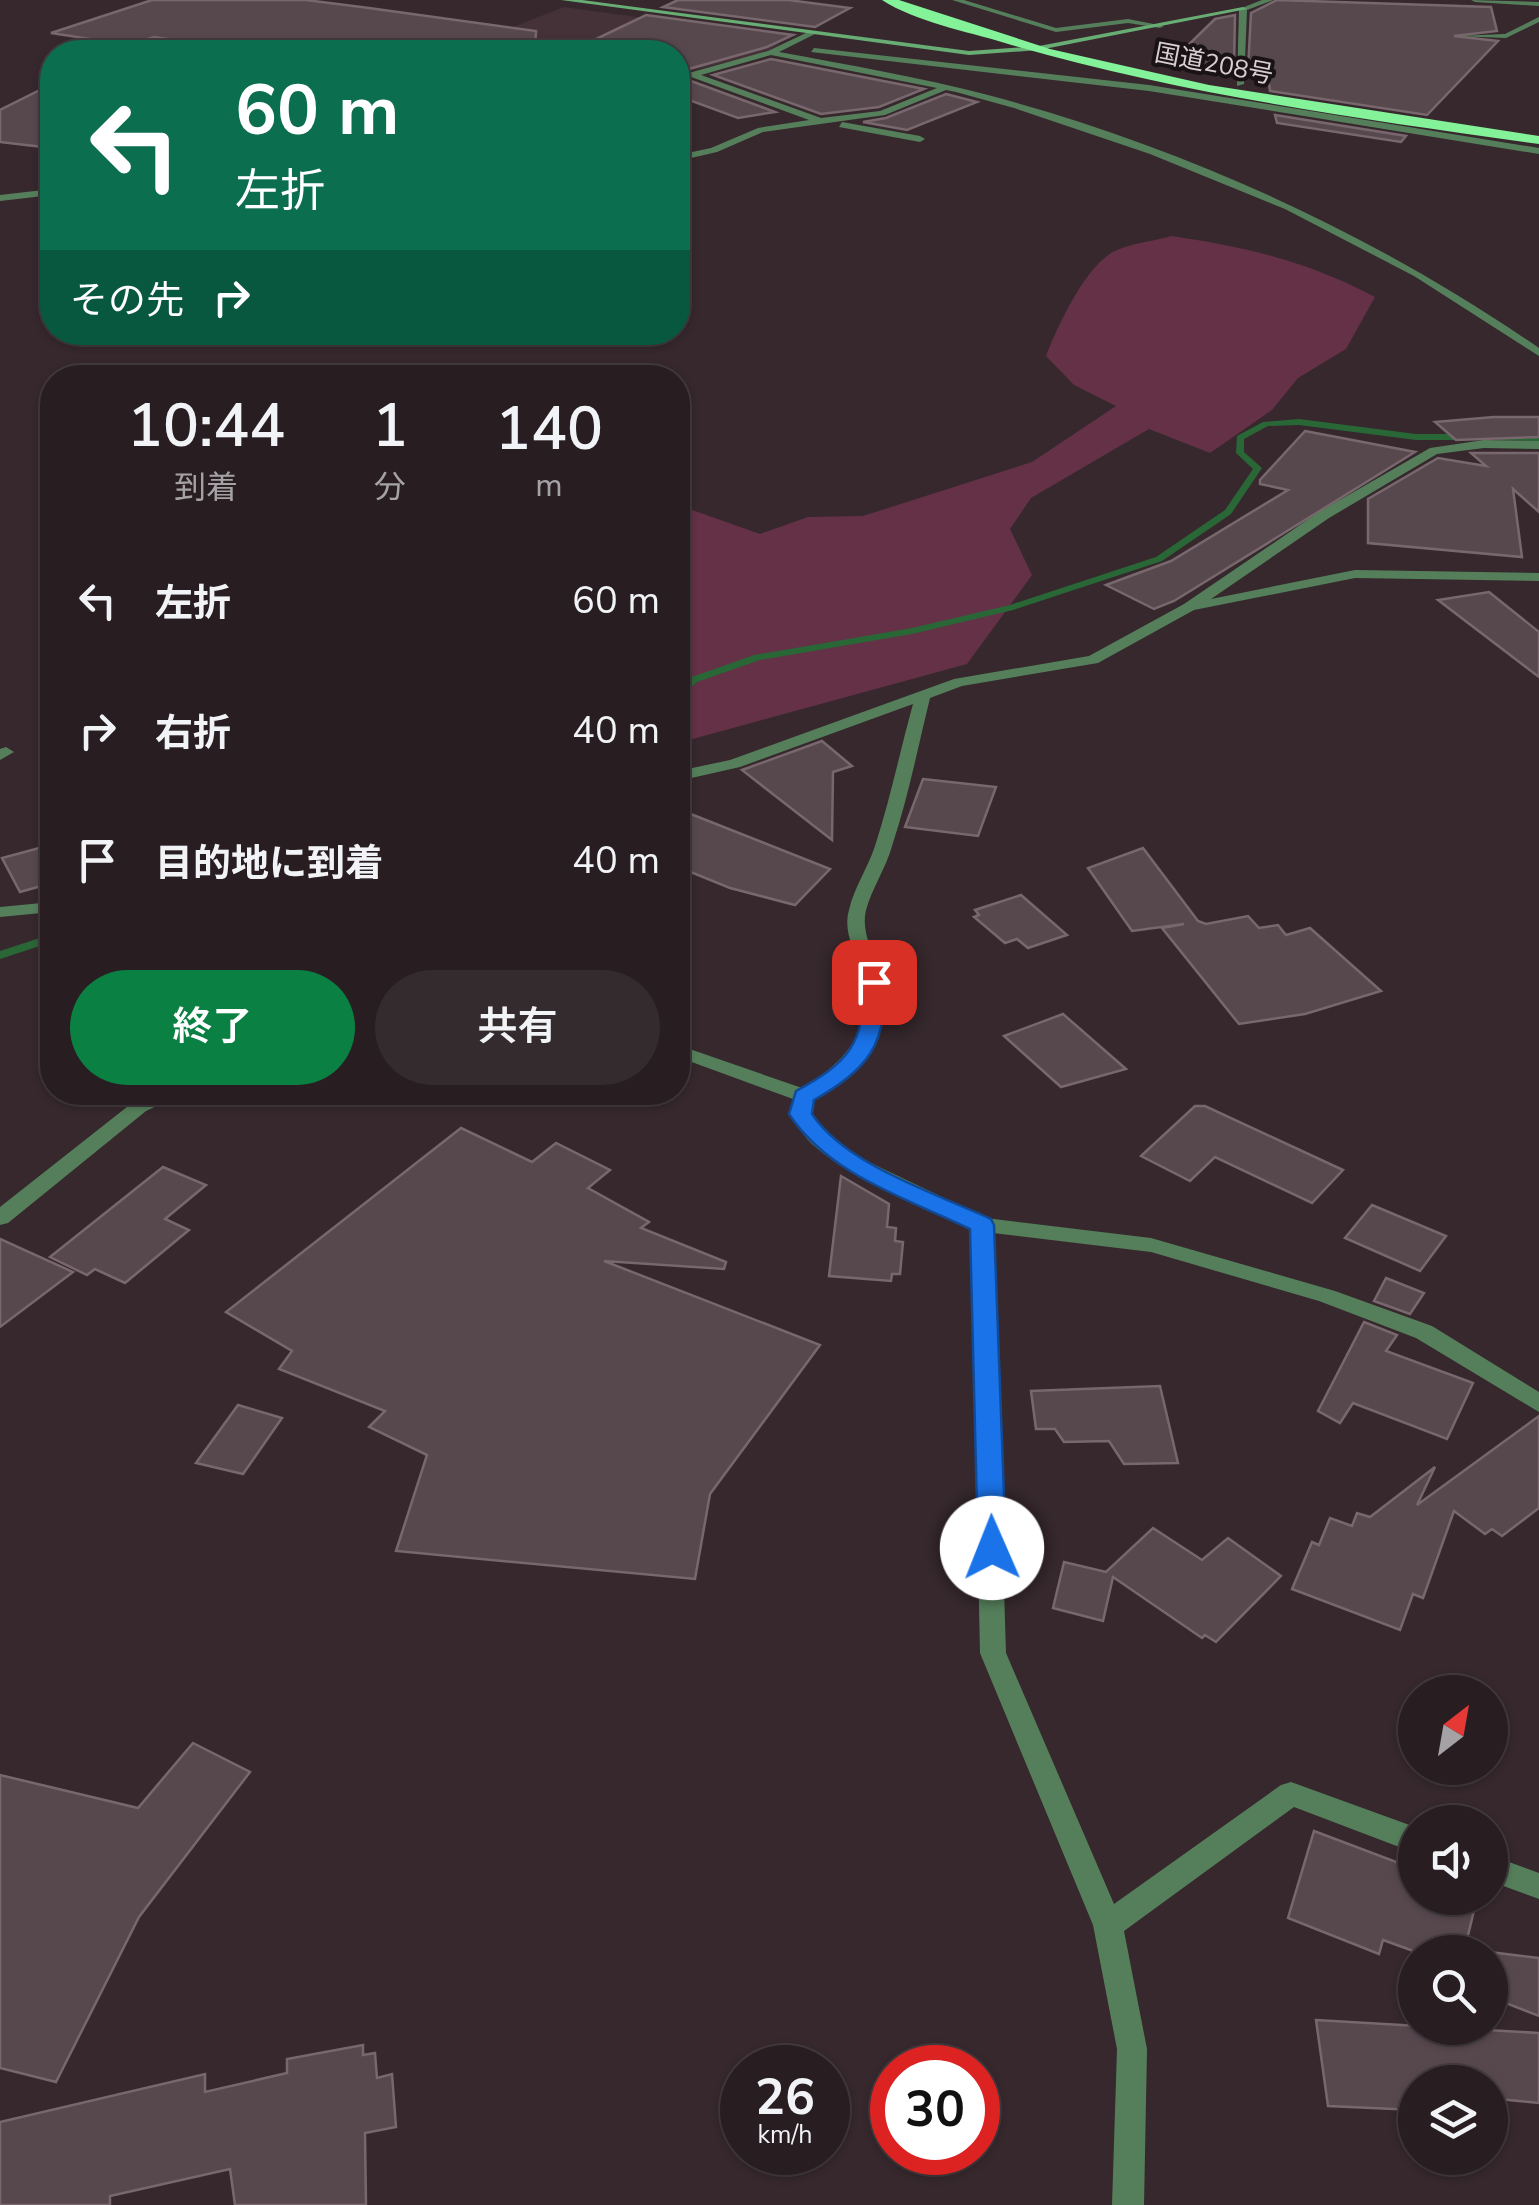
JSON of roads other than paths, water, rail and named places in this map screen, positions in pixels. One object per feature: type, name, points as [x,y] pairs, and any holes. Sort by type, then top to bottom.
[{"type":"highway","name":"国道208号","points":[[888,0],[964,28],[1287,107],[1539,140]]},
{"type":"highway","name":"国道208号","points":[[926,0],[1063,44],[1240,84],[1539,132]]},
{"type":"main road","points":[[565,0],[968,52],[1039,48],[1243,8]]},
{"type":"street","points":[[956,0],[1056,30],[1119,21],[1160,26]]},
{"type":"street","points":[[1240,84],[1243,8],[1269,0]]},
{"type":"street","points":[[1476,0],[1539,4]]},
{"type":"street","points":[[1462,36],[1506,36],[1539,19]]},
{"type":"street","points":[[690,75],[771,53],[811,34]]},
{"type":"street","points":[[782,48],[1149,88],[1539,150]]},
{"type":"street","points":[[771,53],[1018,106],[1255,194],[1348,236],[1501,324],[1539,352]]},
{"type":"street","points":[[690,155],[714,150],[761,130],[882,112],[994,69]]},
{"type":"street","points":[[694,74],[820,121],[920,139]]},
{"type":"street","points":[[0,198],[40,193]]},
{"type":"street","points":[[690,773],[734,764],[959,682],[1093,660],[1189,607],[1324,515],[1434,451],[1484,444],[1539,445]]},
{"type":"street","points":[[1189,607],[1354,574],[1539,576]]},
{"type":"street","points":[[922,698],[884,848],[856,916],[860,946],[874,982],[875,1020],[862,1052],[836,1078],[804,1096],[800,1114],[816,1138],[845,1159],[982,1225],[1151,1245],[1327,1296],[1424,1332],[1539,1402]]},
{"type":"street","points":[[0,912],[40,908]]},
{"type":"street","points":[[690,1055],[804,1096]]},
{"type":"street","points":[[0,1218],[144,1105]]},
{"type":"street","points":[[982,1225],[993,1653],[1108,1925],[1132,2049],[1128,2205]]},
{"type":"street","points":[[1108,1925],[1291,1794],[1398,1834]]},
{"type":"street","points":[[1508,1875],[1539,1886]]},
{"type":"waterway","points":[[690,683],[758,657],[912,631],[1013,607],[1159,559],[1228,512],[1258,468],[1240,453],[1240,438],[1266,424],[1299,422],[1416,437],[1468,437]]},
{"type":"waterway","points":[[1500,438],[1539,438]]},
{"type":"waterway","points":[[0,955],[40,942]]}]
